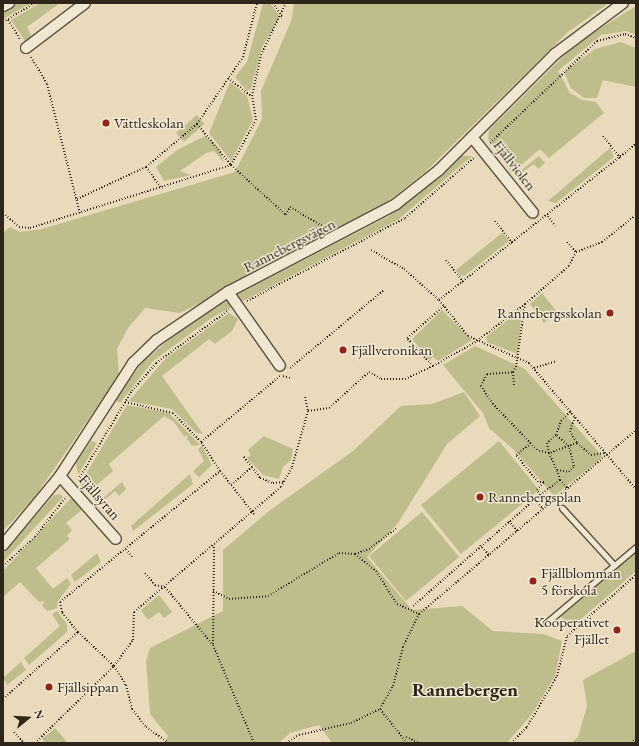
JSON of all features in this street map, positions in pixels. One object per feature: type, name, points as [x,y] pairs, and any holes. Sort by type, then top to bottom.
[{"type":"street","points":[[3,6],[9,3]]},
{"type":"street","points":[[26,48],[85,3]]},
{"type":"street","name":"Rannebergsvägen","points":[[3,545],[60,476],[133,363],[176,325],[228,292],[396,204],[439,170],[555,54],[623,3]]},
{"type":"street","name":"Fjällviolen","points":[[472,137],[484,149],[532,213]]},
{"type":"street","points":[[228,292],[236,307],[280,371]]},
{"type":"street","name":"Fjällsyran","points":[[60,476],[73,487],[116,539]]},
{"type":"lane","points":[[562,508],[614,565]]},
{"type":"lane","points":[[546,623],[636,547]]},
{"type":"path","points":[[3,22],[35,3]]},
{"type":"path","points":[[77,199],[146,167],[197,124],[243,57],[257,3]]},
{"type":"path","points":[[273,3],[282,17]]},
{"type":"path","points":[[3,213],[19,228],[30,228],[162,189],[231,166],[256,120],[252,96],[261,54],[282,17],[286,3]]},
{"type":"path","points":[[3,566],[34,537],[73,487],[125,402],[156,363],[184,340],[236,307],[405,218],[484,149],[597,41],[625,34],[636,38]]},
{"type":"path","points":[[228,78],[252,96]]},
{"type":"path","points":[[47,84],[80,213]]},
{"type":"path","points":[[197,124],[231,166],[286,215],[290,207],[327,229]]},
{"type":"path","points":[[603,136],[620,158]]},
{"type":"path","points":[[146,167],[162,189]]},
{"type":"path","points":[[308,411],[329,408],[369,372],[380,379],[405,379],[433,366],[477,341],[525,304],[569,266],[576,252],[602,242],[636,215]]},
{"type":"path","points":[[548,216],[555,226]]},
{"type":"path","points":[[495,221],[513,244]]},
{"type":"path","points":[[567,242],[576,252]]},
{"type":"path","points":[[371,250],[404,269],[444,306],[477,341],[520,358],[534,368],[604,453],[636,489]]},
{"type":"path","points":[[446,260],[463,282]]},
{"type":"path","points":[[201,442],[280,371],[384,290]]},
{"type":"path","points":[[514,387],[513,372],[520,358],[525,304]]},
{"type":"path","points":[[433,366],[407,338],[444,306]]},
{"type":"path","points":[[534,368],[556,361]]},
{"type":"path","points":[[280,371],[290,378]]},
{"type":"path","points":[[513,372],[487,374],[481,386],[483,394],[529,445],[549,453],[576,443]]},
{"type":"path","points":[[35,743],[114,666],[133,640],[134,612],[254,514],[284,482],[308,411],[305,397]]},
{"type":"path","points":[[125,402],[173,413],[201,442],[220,471],[254,514]]},
{"type":"path","points":[[568,489],[560,480],[558,470],[549,453],[547,443],[556,435],[561,421],[570,412]]},
{"type":"path","points":[[575,417],[570,431],[576,443],[591,455],[604,453]]},
{"type":"path","points":[[286,743],[299,735],[351,722],[380,709],[419,614],[636,430]]},
{"type":"path","points":[[556,435],[569,446],[574,466],[569,472],[558,470]]},
{"type":"path","points":[[529,445],[516,455],[538,482],[544,482],[537,490],[540,495]]},
{"type":"path","points":[[242,456],[260,478],[273,483],[284,482]]},
{"type":"path","points":[[231,485],[252,467]]},
{"type":"path","points":[[169,743],[146,727],[132,709],[126,685],[114,666],[78,632],[62,612],[60,602],[220,471]]},
{"type":"path","points":[[413,606],[480,545],[560,480]]},
{"type":"path","points":[[535,500],[543,510]]},
{"type":"path","points":[[509,521],[517,531]]},
{"type":"path","points":[[213,591],[229,599],[268,596],[339,553],[355,554],[369,549],[396,529]]},
{"type":"path","points":[[480,545],[489,555]]},
{"type":"path","points":[[213,645],[214,547]]},
{"type":"path","points":[[126,549],[132,557]]},
{"type":"path","points":[[355,554],[376,571],[397,604],[419,614]]},
{"type":"path","points":[[145,573],[155,585],[165,587],[213,645],[254,743]]},
{"type":"path","points":[[511,743],[527,727],[558,676],[566,636],[636,575]]},
{"type":"path","points":[[3,698],[78,632]]},
{"type":"path","points":[[380,709],[406,737],[420,743]]},
{"type":"path","points":[[14,732],[24,743]]},
{"type":"path","points":[[406,737],[407,743]]},
{"type":"path","points":[[631,743],[636,738]]},
{"type":"shaded area","points":[[16,3],[31,3],[3,19],[3,11]]},
{"type":"shaded area","points":[[40,3],[60,3],[27,27],[32,37],[27,44],[11,20]]},
{"type":"shaded area","points":[[263,3],[270,3],[280,17],[262,47],[251,89],[247,91],[235,77],[247,62]]},
{"type":"shaded area","points":[[294,3],[609,3],[568,32],[425,172],[360,224],[180,313],[145,308],[128,328],[117,349],[119,375],[34,498],[3,531],[3,233],[10,227],[20,232],[42,229],[235,172],[262,119],[261,91],[292,19]]},
{"type":"shaded area","points":[[636,6],[636,35],[626,31],[601,35],[558,71],[570,93],[582,100],[596,102],[604,113],[549,158],[540,149],[512,173],[488,139],[489,130],[578,42]]},
{"type":"shaded area","points":[[621,42],[636,48],[636,87],[603,80],[597,98],[584,98],[571,88],[564,72],[595,49]]},
{"type":"shaded area","points":[[230,82],[247,96],[253,120],[231,161],[209,133]]},
{"type":"shaded area","points":[[197,115],[204,124],[184,142],[176,133]]},
{"type":"shaded area","points":[[205,136],[218,147],[224,163],[214,151],[206,153],[180,171],[191,175],[164,181],[156,167],[177,150]]},
{"type":"shaded area","points":[[610,148],[614,157],[556,203],[548,201]]},
{"type":"shaded area","points":[[462,156],[472,156],[399,219],[213,317],[153,361],[120,403],[115,400],[142,363],[181,329],[209,309],[389,216]]},
{"type":"shaded area","points":[[539,156],[545,163],[538,169],[534,164],[519,175],[528,185],[523,185],[517,174]]},
{"type":"shaded area","points":[[502,233],[509,241],[464,276],[459,275],[456,270]]},
{"type":"shaded area","points":[[542,293],[557,312],[544,323],[530,304]]},
{"type":"shaded area","points":[[522,309],[518,354],[487,342],[486,337]]},
{"type":"shaded area","points":[[442,310],[472,340],[438,361],[433,357],[430,360],[412,339]]},
{"type":"shaded area","points":[[229,313],[238,319],[232,331],[215,344],[209,339],[162,376],[203,434],[197,433],[172,409],[129,401],[165,359]]},
{"type":"shaded area","points":[[475,346],[525,369],[603,457],[554,496],[514,450],[489,428],[483,413],[443,365]]},
{"type":"shaded area","points":[[464,392],[480,416],[447,444],[398,523],[367,557],[412,610],[462,606],[493,631],[543,634],[562,641],[555,676],[532,714],[507,743],[332,743],[319,725],[290,733],[279,743],[165,743],[168,736],[150,714],[146,661],[150,648],[223,611],[223,550],[269,511],[353,451],[401,406],[432,404]]},
{"type":"shaded area","points":[[127,405],[169,413],[200,445],[192,446],[187,439],[188,436],[184,436],[174,422],[164,416],[109,464],[113,471],[92,489],[84,490],[80,484]]},
{"type":"shaded area","points":[[264,436],[293,449],[291,460],[283,467],[279,479],[263,475],[247,458],[251,455],[248,450]]},
{"type":"shaded area","points":[[91,441],[97,443],[78,475],[76,463]]},
{"type":"shaded area","name":"Rannebergsplan","points":[[499,441],[539,490],[461,554],[421,505]]},
{"type":"shaded area","points":[[202,446],[212,465],[199,477],[193,471],[204,461],[198,449]]},
{"type":"shaded area","points":[[190,474],[193,484],[133,531],[131,526]]},
{"type":"shaded area","points":[[122,482],[126,489],[119,496],[115,491],[102,502],[104,510],[100,505],[102,499]]},
{"type":"shaded area","points":[[60,494],[63,497],[3,562],[3,553],[54,495]]},
{"type":"shaded area","points":[[72,497],[83,509],[66,523],[72,530],[67,536],[70,539],[36,568],[53,589],[67,578],[71,584],[58,601],[57,608],[47,611],[42,605],[45,601],[39,602],[20,582],[3,597],[3,571]]},
{"type":"shaded area","points":[[422,512],[459,557],[406,601],[369,556]]},
{"type":"shaded area","points":[[636,552],[636,571],[572,627],[559,615]]},
{"type":"shaded area","points":[[97,553],[101,562],[75,582],[71,575]]},
{"type":"shaded area","points":[[159,595],[172,612],[164,618],[159,612],[148,620],[141,610]]},
{"type":"shaded area","points":[[57,611],[67,624],[67,632],[29,665],[24,658],[60,626],[52,614]]},
{"type":"shaded area","points":[[636,651],[636,743],[571,743],[578,737],[587,706],[583,680]]},
{"type":"shaded area","points":[[21,662],[26,670],[7,685],[3,678]]},
{"type":"shaded area","points":[[55,728],[68,743],[46,743],[42,739]]},
{"type":"place","name":"Vättleskolan","points":[[106,123]]},
{"type":"place","name":"Rannebergsskolan","points":[[610,313]]},
{"type":"place","name":"Fjällveronikan","points":[[343,350]]},
{"type":"place","name":"Rannebergsplan","points":[[480,497]]},
{"type":"place","name":"Fjällblomman 5 förskola","points":[[533,581]]},
{"type":"place","name":"Kooperativet Fjället","points":[[617,630]]},
{"type":"place","name":"Fjällsippan","points":[[49,687]]},
{"type":"district","name":"Rannebergen","points":[[465,690]]}]
